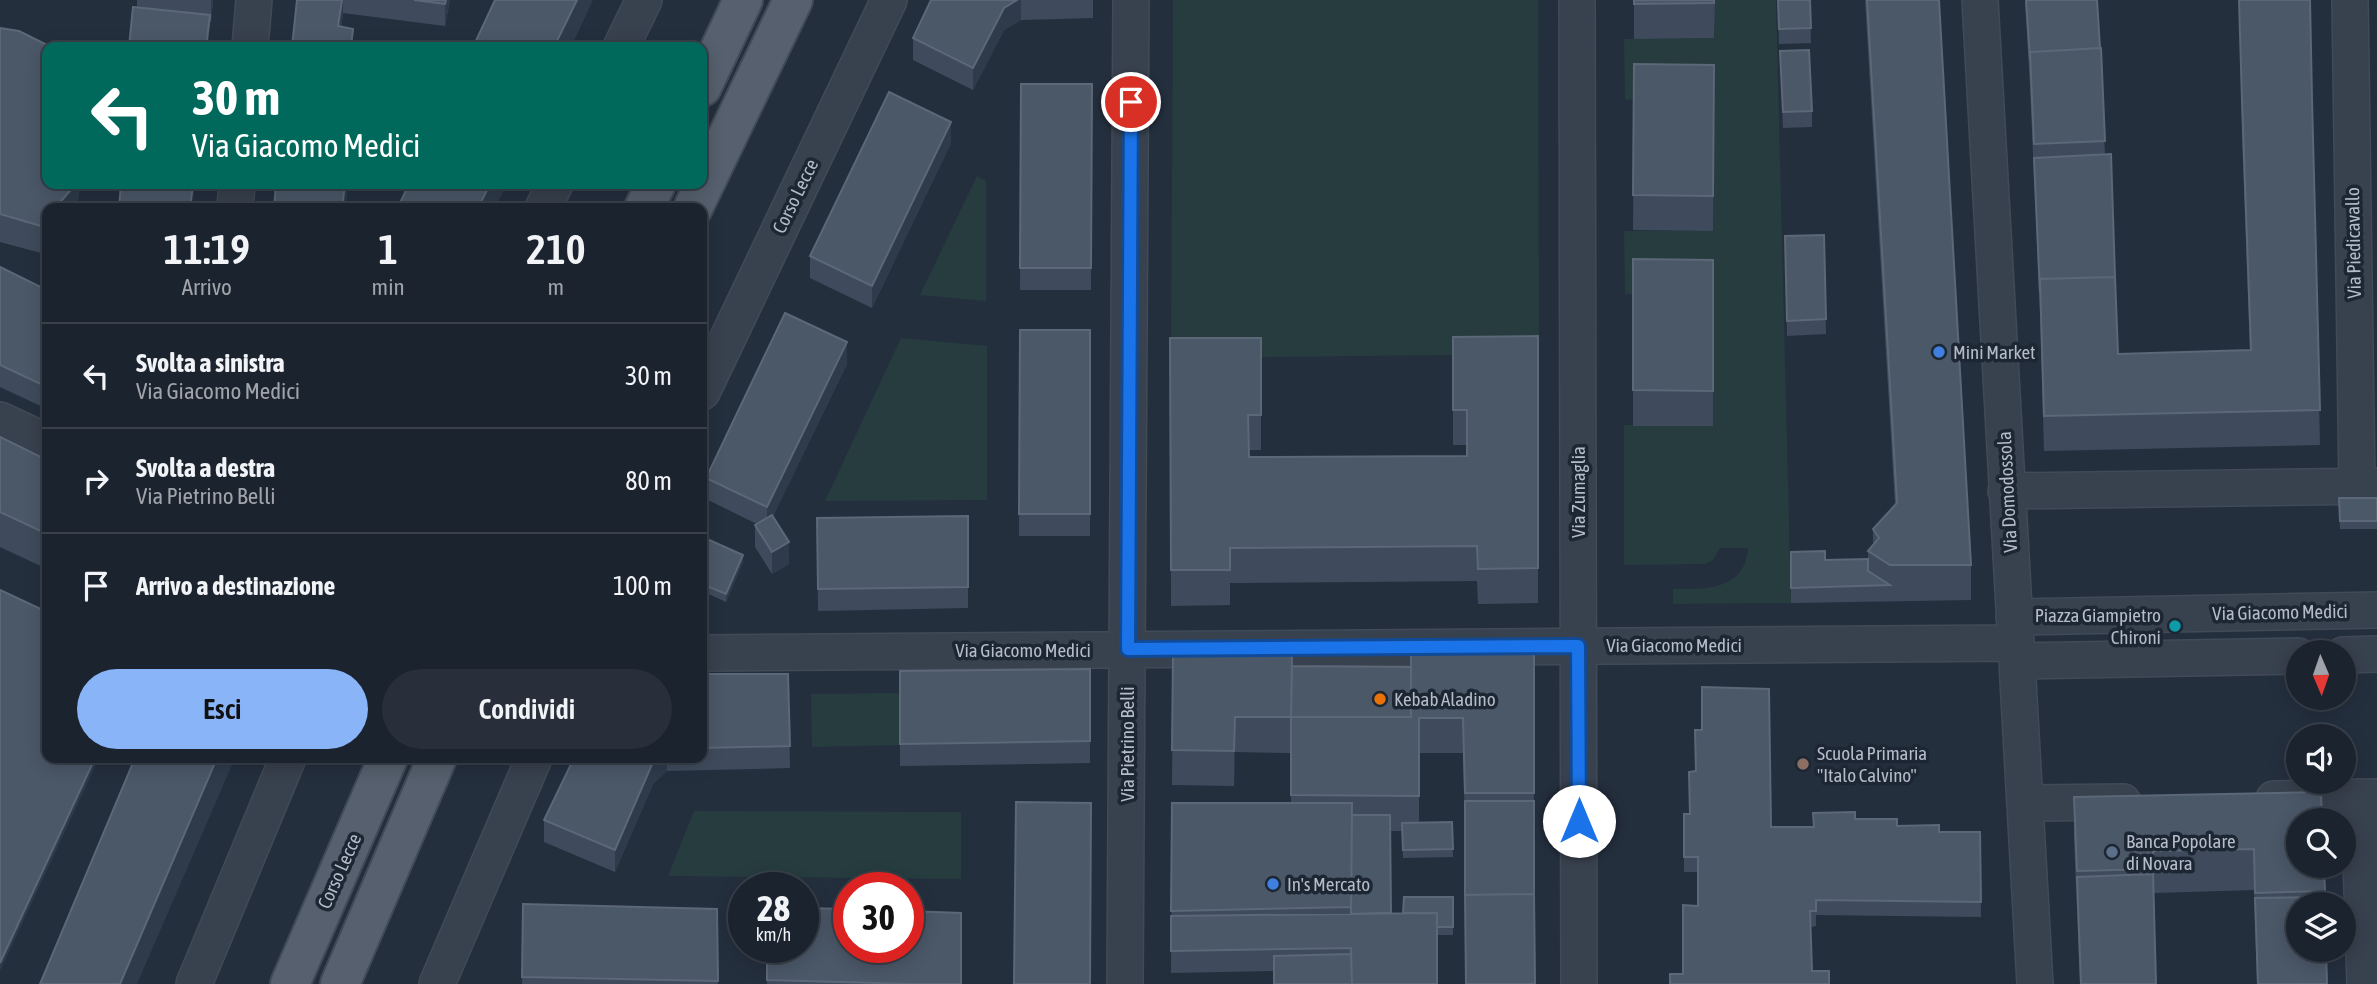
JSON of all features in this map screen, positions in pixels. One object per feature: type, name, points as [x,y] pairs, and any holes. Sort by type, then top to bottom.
[{"type":"main road","points":[[707,76],[743,0]]},
{"type":"main road","points":[[707,179],[793,0]]},
{"type":"main road","name":"Corso Lecce","points":[[290,984],[386,763]]},
{"type":"main road","points":[[340,984],[435,763]]},
{"type":"street","points":[[250,42],[254,0]]},
{"type":"street","points":[[623,42],[644,0]]},
{"type":"street","name":"Corso Lecce","points":[[707,382],[889,0]]},
{"type":"street","name":"Via Pietrino Belli","points":[[1125,984],[1131,0]]},
{"type":"street","name":"Via Zumaglia","points":[[1577,0],[1579,984]]},
{"type":"street","name":"Via Domodossola","points":[[1980,0],[2035,984]]},
{"type":"street","name":"Via Piedicavallo","points":[[2350,0],[2367,486]]},
{"type":"street","points":[[0,420],[42,440]]},
{"type":"street","points":[[2006,491],[2367,486]]},
{"type":"street","name":"Via Giacomo Medici","points":[[707,653],[2016,640],[2377,610]]},
{"type":"street","name":"Via Giacomo Medici","points":[[2016,640],[2286,655]]},
{"type":"street","points":[[2356,655],[2377,654]]},
{"type":"street","points":[[194,984],[286,763]]},
{"type":"street","points":[[437,984],[532,763]]},
{"type":"street","points":[[2238,799],[2368,797],[2365,984]]},
{"type":"street","points":[[2025,803],[2155,801]]},
{"type":"green space","points":[[1173,0],[1538,0],[1539,354],[1171,358]]},
{"type":"green space","points":[[1715,0],[1776,0],[1791,603],[1673,604],[1673,589],[1710,587],[1731,580],[1745,562],[1748,548],[1720,548],[1713,560],[1705,564],[1624,565],[1624,425],[1713,426],[1713,295],[1625,294],[1624,231],[1713,231],[1634,99],[1625,100],[1624,39],[1714,38]]},
{"type":"green space","points":[[977,176],[986,181],[986,301],[920,295]]},
{"type":"green space","points":[[901,338],[987,346],[987,500],[825,501]]},
{"type":"green space","points":[[900,693],[901,745],[812,747],[811,694]]},
{"type":"green space","points":[[694,811],[961,812],[961,879],[924,879],[924,872],[833,872],[833,878],[819,878],[819,872],[728,872],[728,877],[668,876]]},
{"type":"building","points":[[297,0],[342,0],[338,26],[353,29],[352,42],[293,42]]},
{"type":"building","points":[[414,0],[446,0],[445,4]]},
{"type":"building","points":[[495,0],[577,0],[556,42],[475,42]]},
{"type":"building","points":[[931,0],[1017,0],[1004,8],[973,68],[913,38]]},
{"type":"building","points":[[1634,0],[1714,0],[1714,3],[1634,4]]},
{"type":"building","points":[[1778,0],[1810,0],[1811,28],[1779,29]]},
{"type":"building","points":[[1867,0],[1939,0],[1971,565],[1890,565],[1868,551],[1879,538],[1873,529],[1897,503]]},
{"type":"building","points":[[2026,0],[2097,0],[2100,48],[2030,52],[2030,59]]},
{"type":"building","points":[[2239,0],[2310,0],[2320,410],[2044,416],[2040,279],[2115,277],[2118,354],[2251,350]]},
{"type":"building","points":[[133,7],[210,15],[207,42],[130,42]]},
{"type":"building","points":[[0,28],[19,31],[42,42],[42,189],[72,189],[59,203],[42,203],[41,226],[0,214]]},
{"type":"building","points":[[2101,48],[2105,141],[2034,144],[2030,52]]},
{"type":"building","points":[[1809,50],[1812,111],[1783,112],[1780,51]]},
{"type":"building","points":[[1634,64],[1714,65],[1713,196],[1633,195]]},
{"type":"building","points":[[1021,84],[1092,84],[1091,268],[1020,268]]},
{"type":"building","points":[[889,92],[951,122],[872,286],[810,256]]},
{"type":"building","points":[[2111,154],[2115,277],[2040,279],[2040,293],[2034,158]]},
{"type":"building","points":[[121,189],[192,189],[191,203],[119,203]]},
{"type":"building","points":[[276,189],[344,189],[343,203],[274,203]]},
{"type":"building","points":[[407,189],[488,189],[480,203],[400,203]]},
{"type":"building","points":[[1824,235],[1826,319],[1787,321],[1785,236]]},
{"type":"building","points":[[1633,259],[1713,260],[1713,391],[1633,390]]},
{"type":"building","points":[[0,267],[42,288],[42,385],[0,365]]},
{"type":"building","points":[[785,313],[847,342],[767,507],[707,478]]},
{"type":"building","points":[[1020,330],[1090,330],[1090,514],[1019,514]]},
{"type":"building","points":[[1538,336],[1538,568],[1478,569],[1477,546],[1230,548],[1230,570],[1171,570],[1170,338],[1261,338],[1261,415],[1248,415],[1249,457],[1467,456],[1467,410],[1453,410],[1453,337]]},
{"type":"building","points":[[0,437],[42,458],[42,532],[0,512]]},
{"type":"building","points":[[2339,498],[2377,498],[2377,521],[2340,521]]},
{"type":"building","points":[[772,515],[789,542],[772,552],[755,525]]},
{"type":"building","points":[[968,516],[968,587],[818,589],[817,518]]},
{"type":"building","points":[[707,539],[743,555],[726,594],[707,586]]},
{"type":"building","points":[[1825,551],[1825,560],[1868,559],[1868,571],[1890,585],[1791,588],[1791,552]]},
{"type":"building","points":[[0,590],[42,610],[42,763],[93,763],[0,963]]},
{"type":"building","points":[[1292,652],[1291,717],[1235,717],[1234,751],[1172,750],[1173,653]]},
{"type":"building","points":[[1534,652],[1534,793],[1465,793],[1463,718],[1419,718],[1419,796],[1291,795],[1291,717],[1411,717],[1411,653]]},
{"type":"building","points":[[1292,666],[1411,667],[1411,717],[1291,717]]},
{"type":"building","points":[[1090,669],[1090,741],[900,744],[900,671]]},
{"type":"building","points":[[707,674],[788,674],[790,746],[707,748]]},
{"type":"building","points":[[1702,687],[1769,689],[1771,827],[1814,827],[1813,813],[1855,812],[1855,819],[1897,819],[1897,826],[1939,825],[1939,832],[1980,832],[1981,902],[1816,900],[1816,911],[1810,911],[1812,971],[1829,971],[1829,984],[1670,984],[1670,974],[1683,974],[1683,905],[1698,906],[1698,857],[1684,857],[1684,814],[1690,814],[1689,772],[1696,771],[1695,730],[1702,730]]},
{"type":"building","points":[[133,763],[215,763],[120,984],[40,984]]},
{"type":"building","points":[[572,763],[653,763],[615,850],[544,820]]},
{"type":"building","points":[[2321,794],[2322,808],[2286,808],[2286,878],[2324,878],[2325,891],[2255,893],[2254,849],[2153,851],[2153,869],[2077,871],[2074,797]]},
{"type":"building","points":[[1465,801],[1534,801],[1534,894],[1465,895]]},
{"type":"building","points":[[1016,802],[1091,803],[1090,984],[1014,984]]},
{"type":"building","points":[[1172,803],[1352,803],[1351,907],[1171,911]]},
{"type":"building","points":[[1352,815],[1390,815],[1391,913],[1351,914]]},
{"type":"building","points":[[1452,822],[1453,849],[1403,850],[1402,823]]},
{"type":"building","points":[[2153,874],[2156,984],[2081,984],[2077,877]]},
{"type":"building","points":[[1534,894],[1535,984],[1466,984],[1465,895]]},
{"type":"building","points":[[1404,897],[1453,897],[1453,927],[1437,927],[1437,913],[1403,913]]},
{"type":"building","points":[[2255,898],[2286,898],[2286,962],[2326,962],[2327,984],[2258,984]]},
{"type":"building","points":[[523,904],[717,909],[718,981],[522,977]]},
{"type":"building","points":[[819,908],[833,909],[833,963],[924,963],[924,912],[961,913],[961,984],[767,980],[767,963],[819,963]]},
{"type":"building","points":[[1437,913],[1437,984],[1352,984],[1351,948],[1171,951],[1171,916]]},
{"type":"building","points":[[1351,954],[1352,984],[1274,984],[1274,956]]},
{"type":"place","name":"Mini Market","points":[[1939,352]]},
{"type":"place","name":"Piazza Giampietro Chironi","points":[[2175,626]]},
{"type":"place","name":"Kebab Aladino","points":[[1380,699]]},
{"type":"place","name":"Scuola Primaria \"Italo Calvino\"","points":[[1803,764]]},
{"type":"place","name":"Banca Popolare di Novara","points":[[2112,852]]},
{"type":"place","name":"In's Mercato","points":[[1273,884]]},
{"type":"route","points":[[1131,102],[1128,649],[1578,646],[1579,821]]}]
